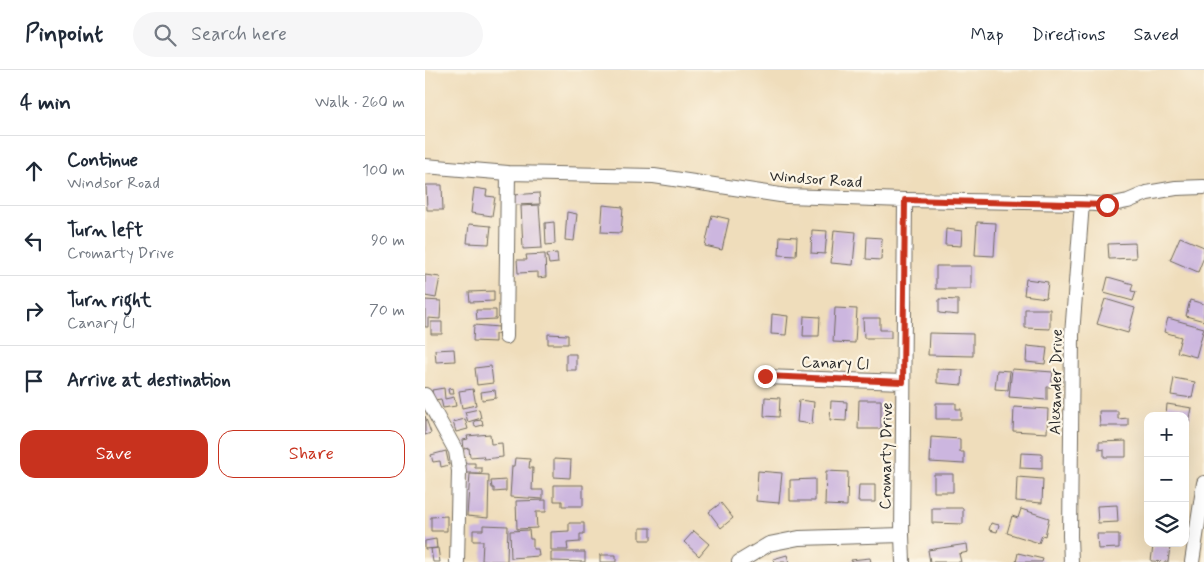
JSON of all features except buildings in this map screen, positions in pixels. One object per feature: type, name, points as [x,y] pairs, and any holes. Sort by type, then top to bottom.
[{"type":"street","name":"Windsor Road","points":[[425,166],[509,173],[654,176],[787,196],[905,200],[1107,205],[1128,201],[1147,193],[1176,188],[1204,187]]},
{"type":"street","points":[[506,337],[509,173]]},
{"type":"street","name":"Cromarty Drive","points":[[903,562],[901,535],[905,200]]},
{"type":"street","name":"Alexander Drive","points":[[1071,562],[1072,335],[1082,203]]},
{"type":"street","name":"Canary Cl","points":[[765,376],[903,382]]},
{"type":"street","points":[[425,396],[456,451],[459,471],[457,562]]},
{"type":"street","points":[[1192,562],[1204,483]]},
{"type":"street","points":[[739,562],[769,544],[799,538],[901,535]]},
{"type":"route","points":[[765,376],[903,382],[905,200],[1107,205]]}]
